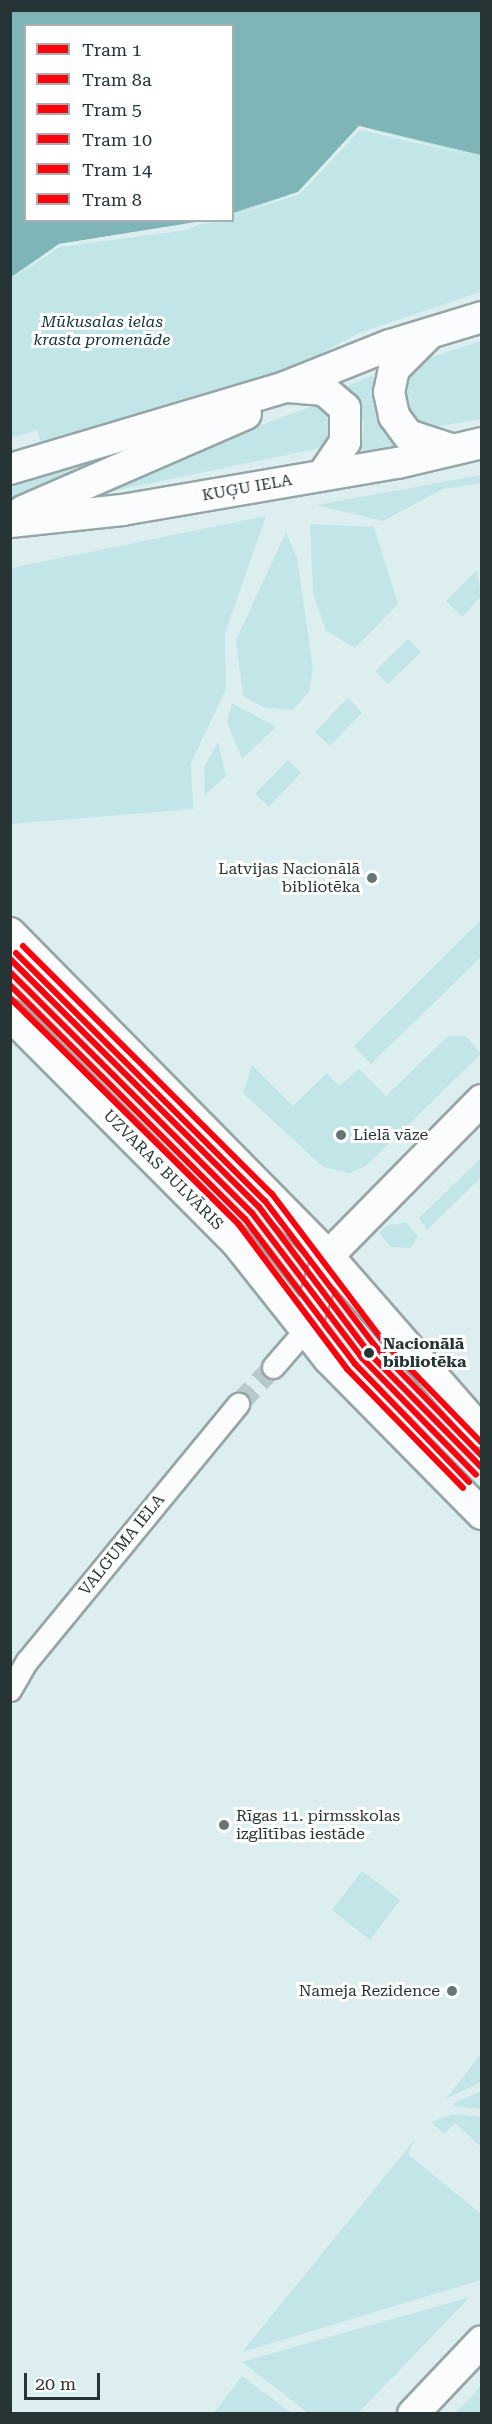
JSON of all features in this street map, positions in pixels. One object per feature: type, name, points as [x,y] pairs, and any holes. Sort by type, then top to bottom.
[{"type":"main road","points":[[10,469],[285,387],[434,331],[482,316]]},
{"type":"main road","points":[[434,331],[406,352],[394,369],[389,392],[394,416],[408,435],[451,449]]},
{"type":"main road","points":[[10,516],[248,413],[285,387],[324,390],[345,408],[345,442],[323,475]]},
{"type":"main road","name":"KUĢU IELA","points":[[10,522],[122,510],[323,475],[482,443]]},
{"type":"main road","points":[[10,933],[328,1256],[482,1432]]},
{"type":"main road","name":"UZVARAS BULVĀRIS","points":[[10,1015],[237,1242],[305,1330],[482,1514]]},
{"type":"main road","points":[[305,1330],[328,1256],[482,1100]]},
{"type":"main road","points":[[413,2414],[482,2341]]},
{"type":"street","points":[[273,1367],[305,1330]]},
{"type":"street","name":"VALGUMA IELA","points":[[10,1690],[27,1661],[238,1404]]},
{"type":"green space","name":"Mūkusalas ielas krasta promenāde","points":[[359,126],[481,155],[481,292],[359,333],[303,363],[42,445],[37,430],[11,438],[11,277],[59,244],[218,222],[234,222],[234,213],[298,192]]},
{"type":"green space","points":[[481,341],[481,419],[435,427],[412,418],[404,395],[409,371],[422,360]]},
{"type":"green space","points":[[373,375],[376,412],[397,446],[361,455],[364,423],[345,387]]},
{"type":"green space","points":[[315,405],[324,407],[334,419],[325,447],[103,493],[201,447]]},
{"type":"green space","points":[[124,453],[63,484],[11,502],[11,488],[29,479]]},
{"type":"green space","points":[[481,475],[481,483],[443,489],[383,521],[316,505]]},
{"type":"green space","points":[[266,516],[225,633],[226,689],[191,763],[193,809],[11,824],[11,568]]},
{"type":"green space","points":[[310,524],[374,527],[398,604],[355,648],[326,631],[313,593]]},
{"type":"green space","points":[[286,532],[297,558],[313,668],[309,692],[292,710],[263,707],[243,696],[236,640]]},
{"type":"green space","points":[[477,570],[481,597],[462,617],[446,601]]},
{"type":"green space","points":[[408,639],[421,652],[388,684],[375,671]]},
{"type":"green space","points":[[348,698],[362,713],[330,746],[315,732]]},
{"type":"green space","points":[[232,703],[276,727],[242,759],[227,722]]},
{"type":"green space","points":[[218,742],[226,776],[205,795],[204,767]]},
{"type":"green space","points":[[288,760],[301,773],[269,807],[255,794]]},
{"type":"green space","points":[[481,920],[481,957],[371,1064],[354,1046]]},
{"type":"green space","points":[[448,1036],[466,1036],[481,1054],[366,1166],[350,1173],[323,1167],[243,1093],[252,1065],[293,1106],[327,1073],[339,1086],[359,1069],[386,1096]]},
{"type":"green space","points":[[481,1158],[481,1177],[427,1230],[419,1218]]},
{"type":"green space","points":[[406,1222],[418,1237],[410,1248],[391,1247],[379,1233],[386,1226]]},
{"type":"green space","points":[[362,1871],[400,1900],[370,1940],[332,1910]]},
{"type":"green space","points":[[481,2054],[481,2082],[446,2099]]},
{"type":"green space","points":[[481,2091],[481,2109],[454,2106],[453,2104]]},
{"type":"green space","points":[[453,2114],[481,2117],[481,2147],[455,2123],[444,2134],[431,2122]]},
{"type":"green space","points":[[416,2138],[408,2154],[481,2214],[481,2280],[242,2352]]},
{"type":"green space","points":[[470,2297],[358,2413],[308,2413],[242,2362]]},
{"type":"green space","points":[[242,2376],[291,2413],[214,2413]]},
{"type":"green space","points":[[481,2385],[481,2413],[455,2413],[474,2394]]},
{"type":"shaded area","points":[[11,11],[481,11],[481,155],[359,126],[298,192],[234,213],[234,24],[24,24],[24,222],[202,222],[59,244],[11,277]]},
{"type":"pier","points":[[359,126],[482,158],[360,130],[300,194],[234,215],[298,192]]},
{"type":"pier","points":[[204,222],[187,230],[60,247],[10,280],[59,244]]},
{"type":"tunnel","points":[[238,1404],[273,1367]]},
{"type":"tram line","name":"14","points":[[23,946],[272,1194],[383,1341],[482,1443]]},
{"type":"tram line","name":"5","points":[[16,953],[265,1201],[376,1347],[482,1456]]},
{"type":"tram line","name":"1","points":[[10,959],[259,1207],[369,1353],[482,1468]]},
{"type":"tram line","name":"8a","points":[[10,972],[252,1213],[362,1358],[476,1475]]},
{"type":"tram line","name":"10","points":[[10,985],[245,1219],[355,1364],[469,1482]]},
{"type":"tram line","name":"8","points":[[10,998],[239,1225],[347,1369],[463,1488]]},
{"type":"place","name":"Latvijas Nacionālā bibliotēka","points":[[372,878]]},
{"type":"place","name":"Lielā vāze","points":[[341,1135]]},
{"type":"place","name":"Nacionālā bibliotēka","points":[[369,1353]]},
{"type":"place","name":"Rīgas 11. pirmsskolas izglītības iestāde","points":[[224,1825]]},
{"type":"place","name":"Nameja Rezidence","points":[[452,1991]]}]
